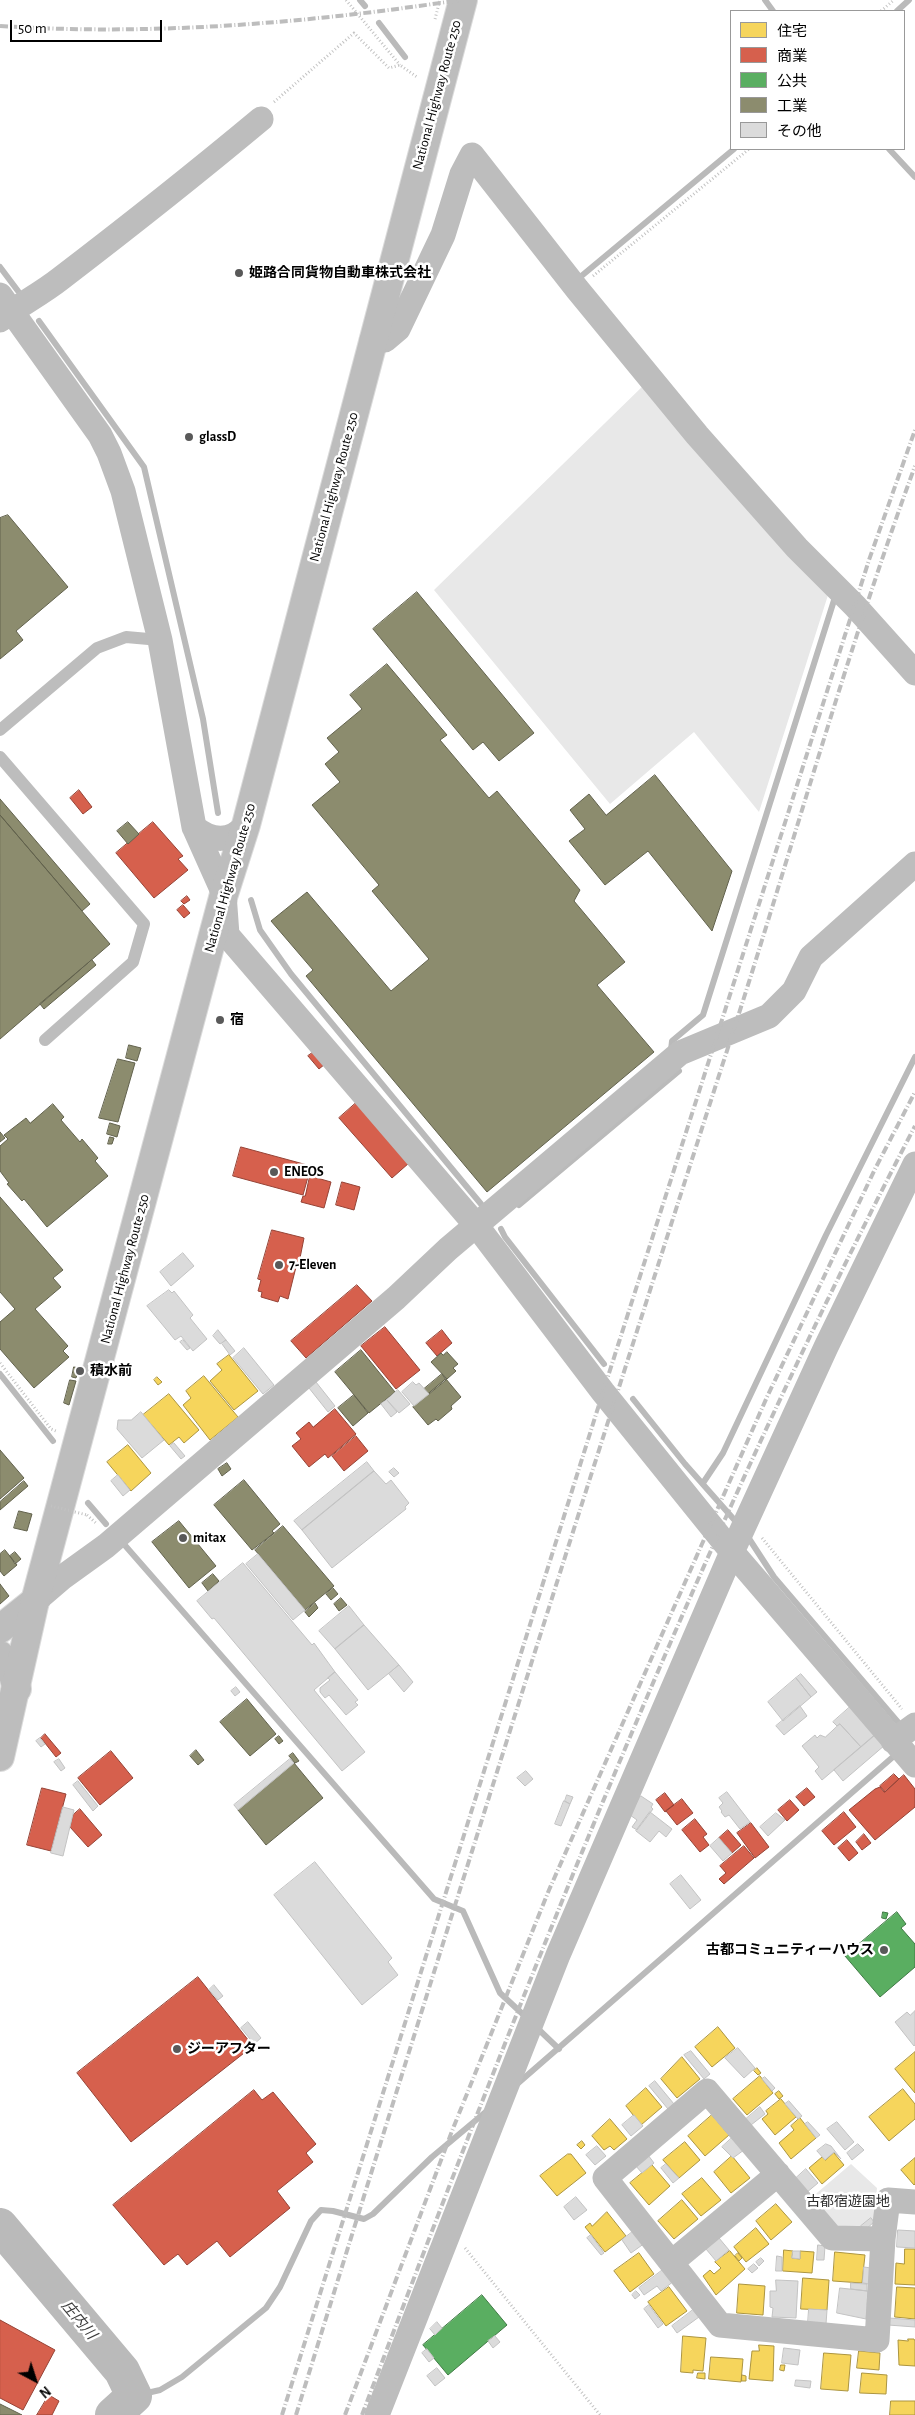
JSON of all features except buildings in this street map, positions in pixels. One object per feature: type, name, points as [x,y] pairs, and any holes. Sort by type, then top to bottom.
[{"type":"main road","name":"National Highway Route 250","points":[[0,1757],[35,1601],[224,894],[246,825],[372,340],[449,8]]},
{"type":"main road","points":[[0,1629],[35,1601]]},
{"type":"main road","points":[[0,1655],[11,1668],[16,1690]]},
{"type":"street","points":[[261,119],[161,202],[46,290],[4,309],[100,435],[123,491],[160,640],[194,827],[224,894],[227,935],[476,1225],[603,1392],[742,1530],[904,1728],[915,1765]]},
{"type":"street","points":[[372,340],[385,340],[398,329],[443,235],[462,174],[472,155],[577,289],[697,435],[797,548],[838,589],[915,673]]},
{"type":"street","points":[[194,827],[204,836],[230,838],[238,834],[246,825]]},
{"type":"street","points":[[35,1601],[63,1577],[113,1540],[396,1298],[476,1225],[680,1052],[769,1016],[794,991],[811,957],[915,864]]},
{"type":"street","points":[[377,2415],[558,1955],[742,1530],[826,1347],[915,1164]]},
{"type":"street","points":[[883,2239],[832,2238],[707,2092],[605,2178],[720,2325],[876,2340],[883,2239],[888,2200],[915,2202]]},
{"type":"street","points":[[672,2262],[778,2174]]},
{"type":"lane","points":[[0,730],[97,648],[126,637],[160,640]]},
{"type":"lane","points":[[0,757],[144,924],[134,962],[46,1040]]},
{"type":"path","points":[[346,0],[400,65],[417,77]]},
{"type":"path","points":[[882,10],[894,0]]},
{"type":"path","points":[[261,119],[262,112],[354,33],[389,68],[400,65]]},
{"type":"path","points":[[577,289],[748,150]]},
{"type":"path","points":[[0,1363],[51,1429],[79,1441]]},
{"type":"path","points":[[51,1506],[87,1515]]},
{"type":"path","points":[[742,1530],[760,1519],[761,1537],[904,1728]]},
{"type":"path","points":[[450,2230],[600,2415]]},
{"type":"green space","points":[[647,382],[829,592],[759,812],[694,732],[610,804],[434,590]]},
{"type":"green space","name":"古都宿遊園地","points":[[851,2164],[877,2188],[874,2220],[863,2230],[843,2228],[832,2223],[811,2198]]},
{"type":"waterway","points":[[360,0],[365,6]]},
{"type":"waterway","points":[[765,0],[772,10]]},
{"type":"waterway","points":[[898,10],[909,0]]},
{"type":"waterway","points":[[379,23],[405,57]]},
{"type":"waterway","points":[[576,274],[579,278],[733,150]]},
{"type":"waterway","points":[[890,150],[915,177]]},
{"type":"waterway","points":[[0,267],[18,291]]},
{"type":"waterway","points":[[39,321],[144,467],[203,719],[218,813]]},
{"type":"waterway","points":[[671,1050],[672,1041],[703,1015],[836,594]]},
{"type":"waterway","points":[[251,900],[260,930],[291,974],[481,1204]]},
{"type":"waterway","points":[[703,1483],[723,1453],[826,1235],[915,1057]]},
{"type":"waterway","points":[[519,1205],[679,1071]]},
{"type":"waterway","points":[[501,1229],[505,1237],[604,1364]]},
{"type":"waterway","points":[[0,1374],[53,1441]]},
{"type":"waterway","points":[[633,1399],[685,1464],[738,1524]]},
{"type":"waterway","points":[[88,1503],[106,1524]]},
{"type":"waterway","points":[[746,1534],[774,1577],[903,1728]]},
{"type":"waterway","points":[[122,1542],[434,1899],[463,1911],[500,1993],[528,2019]]},
{"type":"waterway","points":[[516,2085],[894,1756]]},
{"type":"waterway","points":[[535,2026],[559,2049]]},
{"type":"waterway","points":[[134,2396],[160,2390],[182,2377],[266,2308],[280,2287],[311,2221],[321,2210],[364,2219],[373,2214],[432,2157],[488,2110]]},
{"type":"waterway","name":"庄内川","points":[[0,2226],[122,2371],[134,2396],[113,2415]]},
{"type":"railway","points":[[0,26],[57,29],[115,29],[230,25],[346,15],[460,0]]},
{"type":"railway","points":[[282,2415],[603,1392],[869,560],[915,430]]},
{"type":"railway","points":[[296,2415],[401,2076],[747,988],[840,689],[915,466]]},
{"type":"railway","points":[[345,2415],[452,2131],[549,1890],[767,1397],[875,1169],[915,1092]]},
{"type":"railway","points":[[362,2415],[488,2088],[619,1762],[761,1441],[836,1283],[915,1126]]},
{"type":"place","name":"姫路合同貨物自動車株式会社","points":[[239,273]]},
{"type":"place","name":"glassD","points":[[189,437]]},
{"type":"place","name":"宿","points":[[220,1020]]},
{"type":"place","name":"ENEOS","points":[[274,1172]]},
{"type":"place","name":"7-Eleven","points":[[279,1265]]},
{"type":"place","name":"積水前","points":[[80,1371]]},
{"type":"place","name":"mitax","points":[[183,1538]]},
{"type":"place","name":"古都コミュニティーハウス","points":[[884,1950]]},
{"type":"place","name":"ジーアフター","points":[[177,2049]]}]
